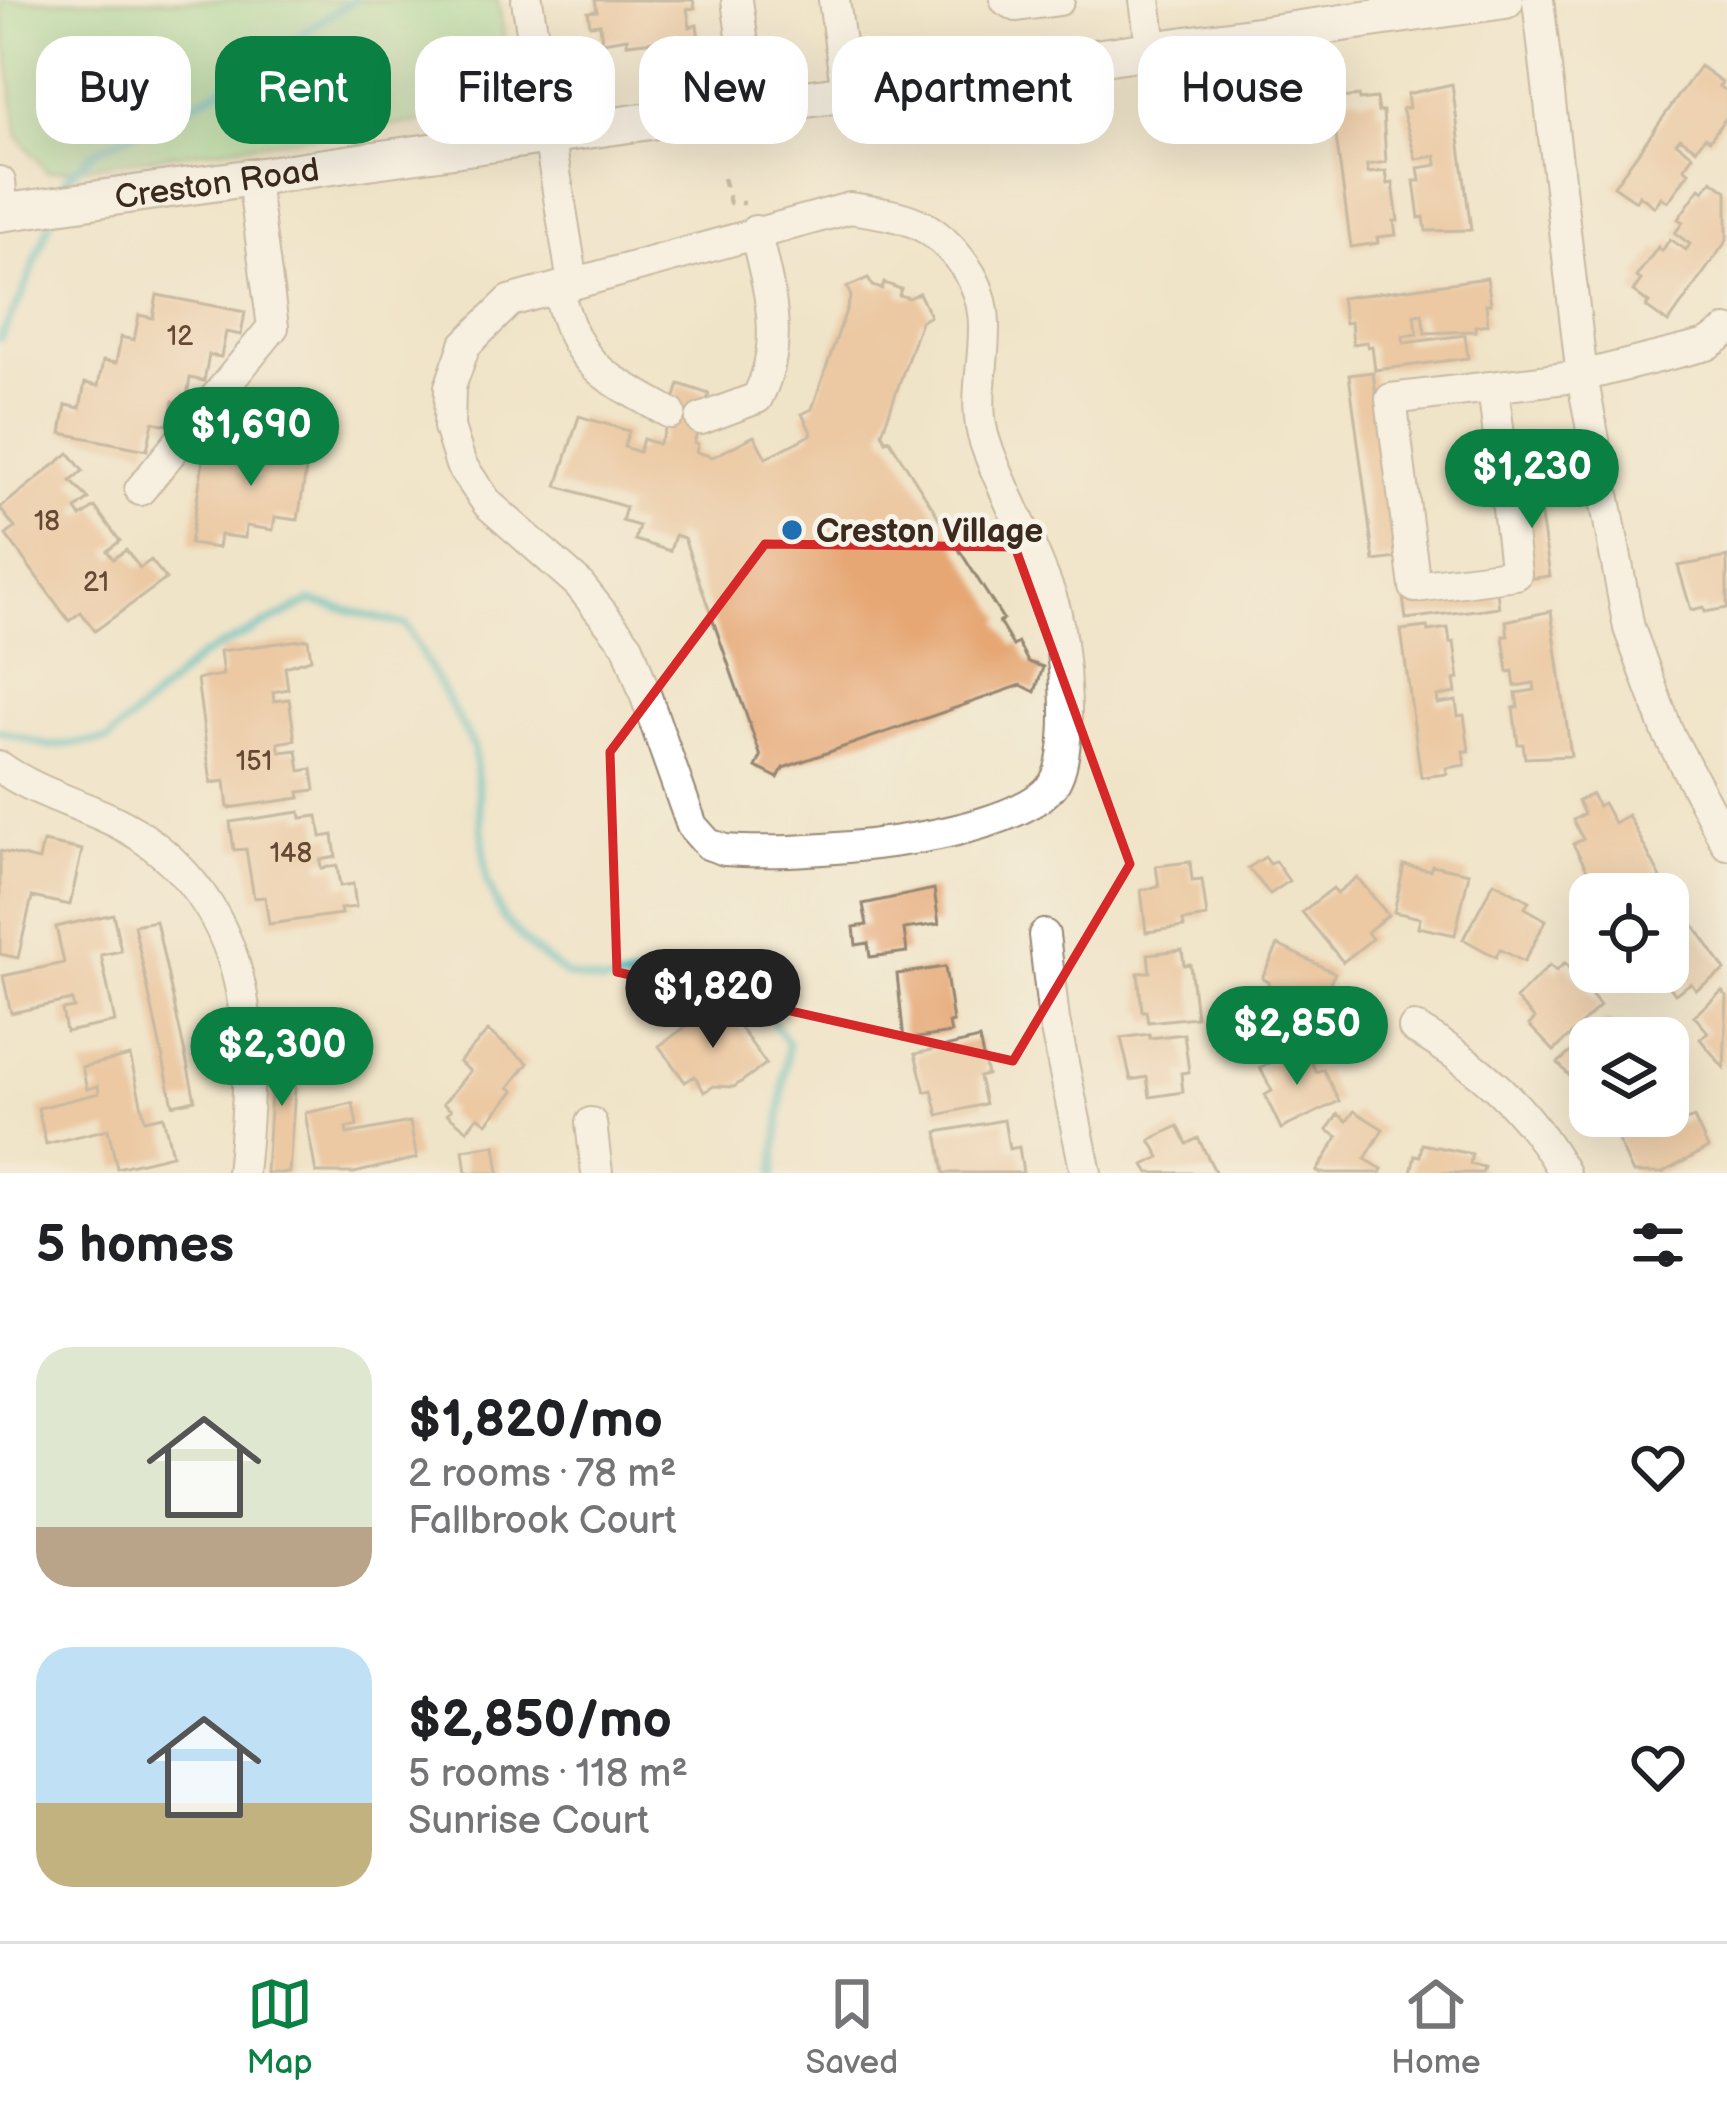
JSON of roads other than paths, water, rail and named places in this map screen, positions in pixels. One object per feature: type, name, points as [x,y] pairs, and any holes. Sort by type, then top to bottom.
[{"type":"main road","name":"Creston Road","points":[[1261,36],[1505,0]]},
{"type":"main road","name":"Creston Road","points":[[615,126],[832,96]]},
{"type":"main road","name":"Creston Road","points":[[1,202],[253,179],[486,144]]},
{"type":"street","points":[[527,0],[532,36]]},
{"type":"street","points":[[736,0],[742,36]]},
{"type":"street","points":[[834,0],[839,36]]},
{"type":"street","points":[[1006,0],[1017,6],[1059,0]]},
{"type":"street","points":[[1145,0],[1150,36]]},
{"type":"street","points":[[1538,0],[1582,376],[1629,628],[1667,733],[1727,844]]},
{"type":"street","points":[[547,144],[568,330],[594,369],[686,416],[757,398],[770,373],[771,299],[755,232]]},
{"type":"street","points":[[140,490],[273,327],[253,179]]},
{"type":"street","points":[[850,208],[919,220],[944,240],[969,271],[983,299],[987,329],[978,400],[985,442],[1055,609],[1065,678],[1062,763],[1052,786],[1015,809],[948,832],[868,847],[738,851],[708,844],[684,806],[628,646],[578,583],[488,504],[461,465],[449,427],[450,387],[465,345],[510,301],[755,232],[850,208]]},
{"type":"street","points":[[1493,387],[1516,574],[1414,587],[1391,399],[1582,376],[1707,345],[1727,331]]},
{"type":"street","points":[[0,767],[19,781],[141,836],[200,888],[237,965],[250,1042],[242,1173]]},
{"type":"street","points":[[1044,935],[1054,1020],[1086,1173]]},
{"type":"street","points":[[1414,1028],[1462,1056],[1502,1088],[1544,1138],[1564,1173]]},
{"type":"street","points":[[591,1123],[597,1173]]},
{"type":"waterway","points":[[61,193],[66,179],[94,152],[214,93],[353,0]]},
{"type":"waterway","points":[[0,338],[22,296],[53,214]]},
{"type":"waterway","points":[[0,731],[49,746],[108,740],[201,656],[311,601],[406,625],[474,747],[487,881],[503,918],[531,948],[566,975],[604,983],[735,965],[788,1044],[774,1173]]},
{"type":"place","name":"Creston Village","points":[[792,530]]}]
